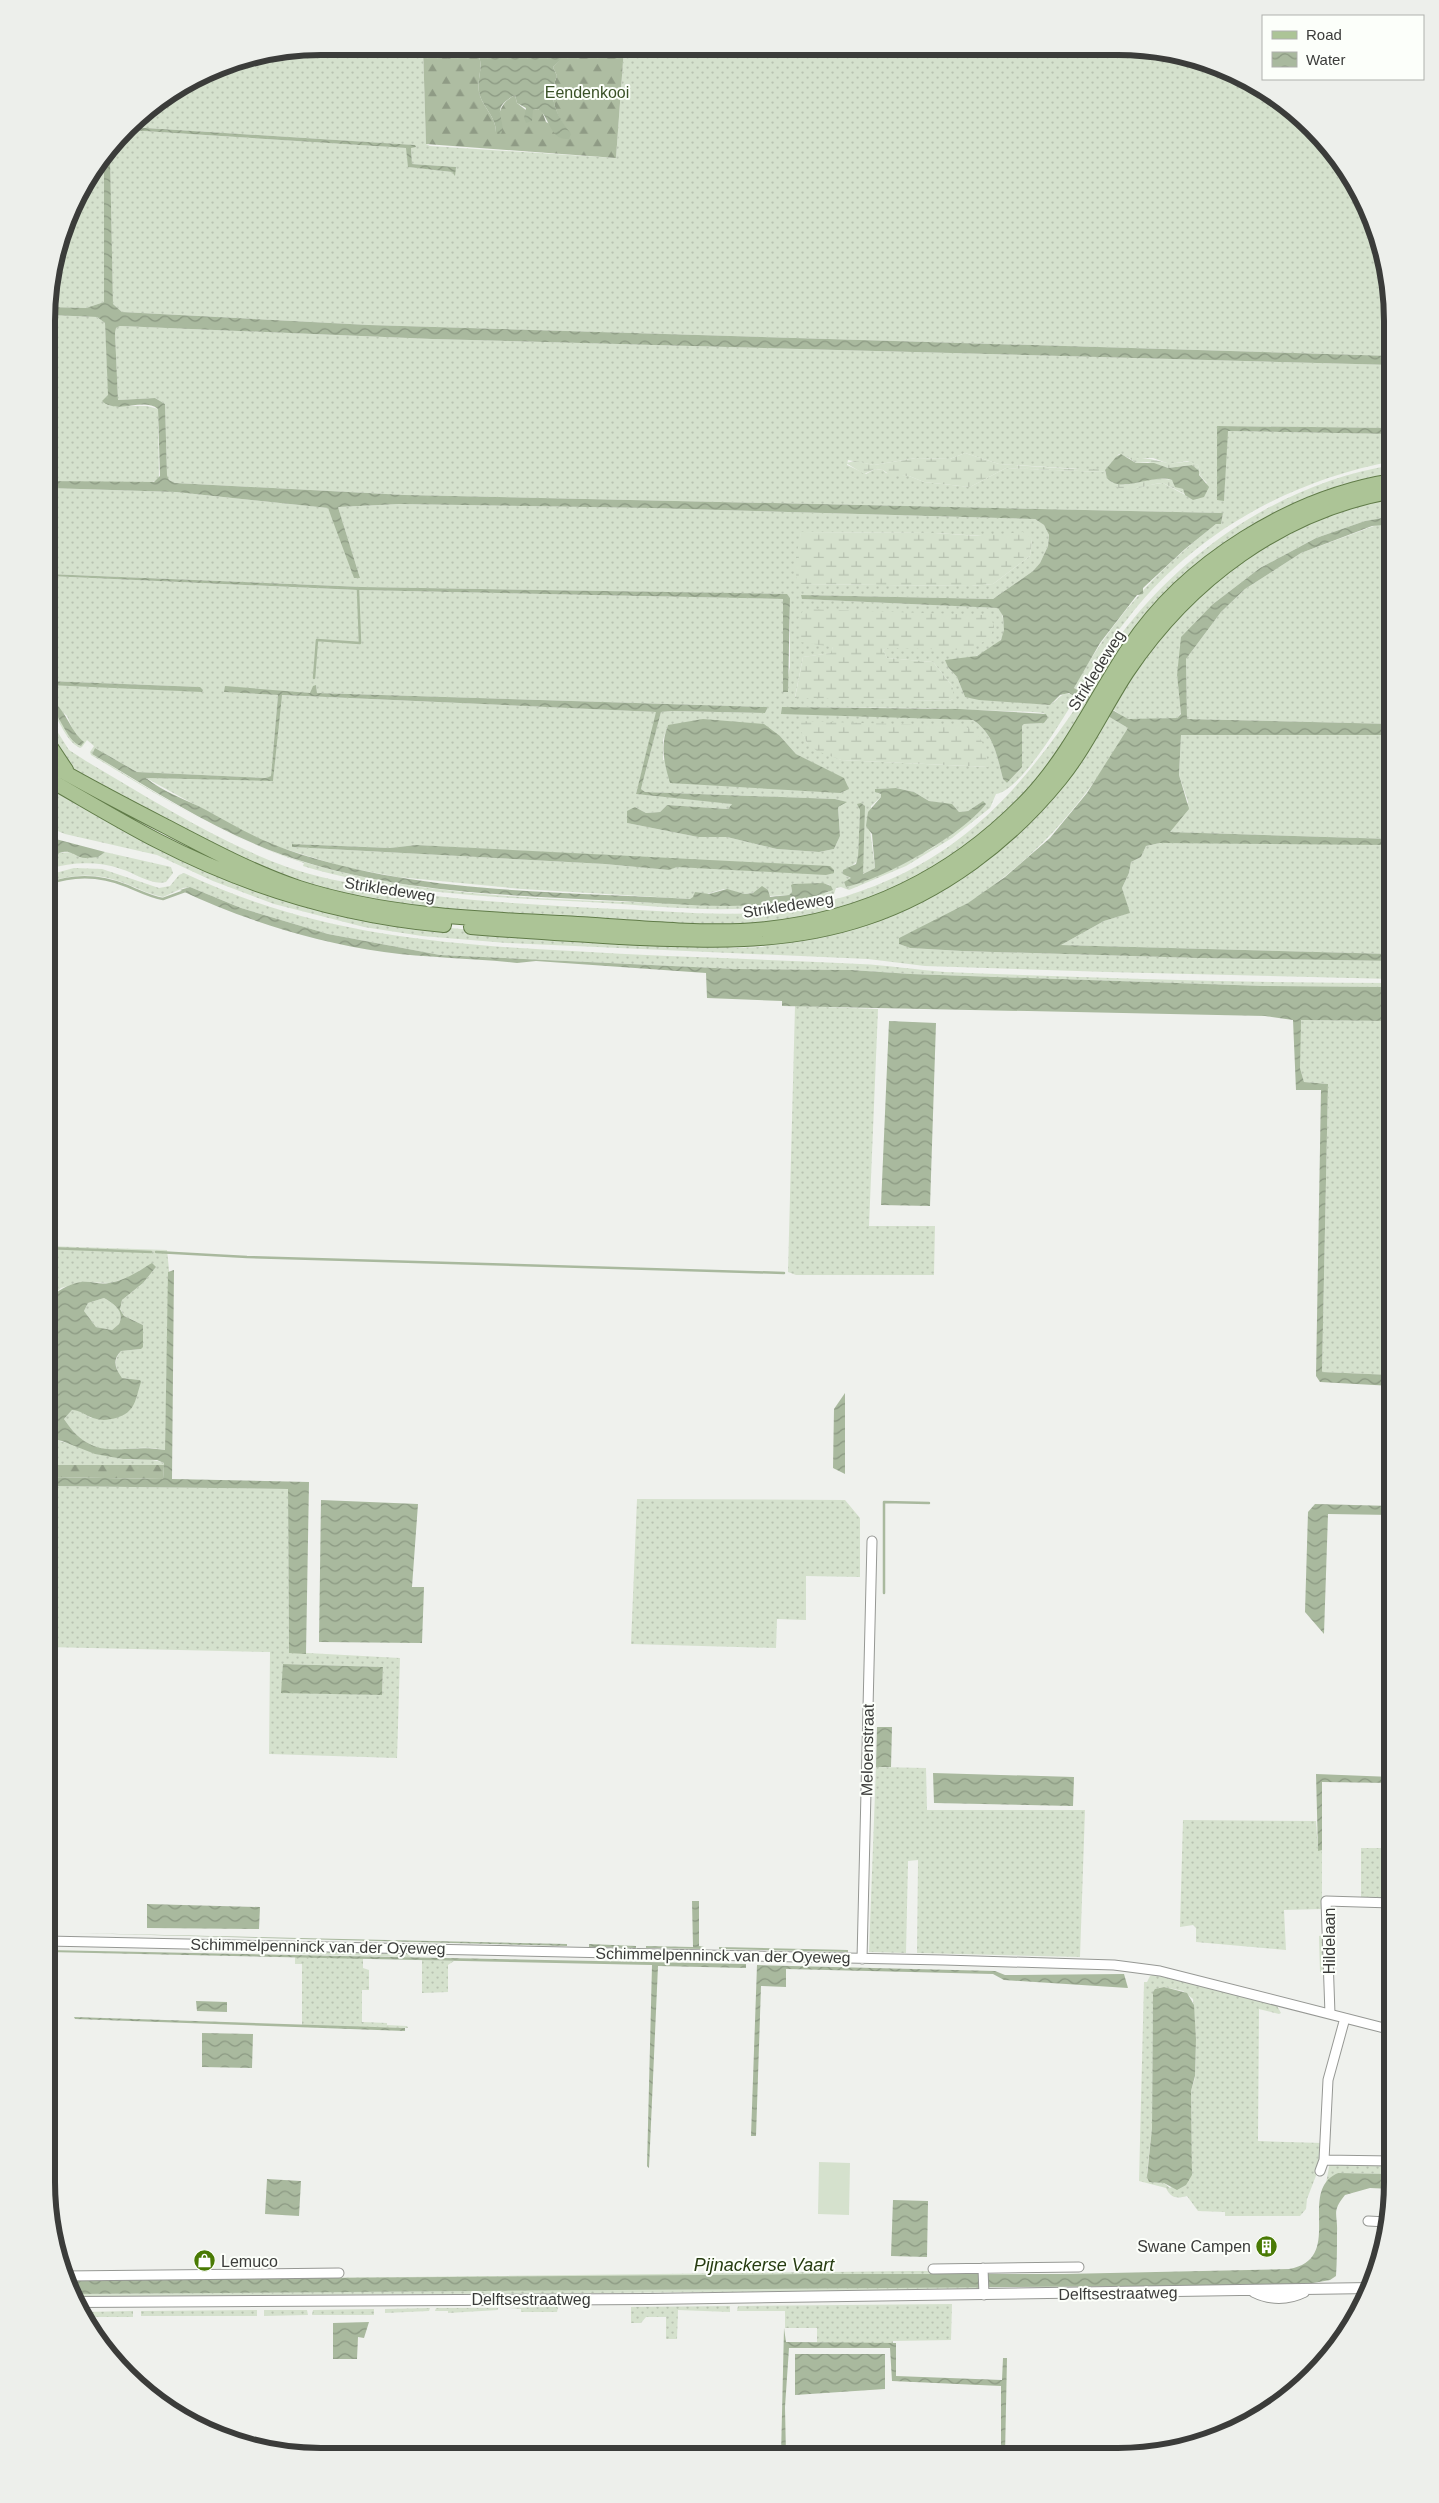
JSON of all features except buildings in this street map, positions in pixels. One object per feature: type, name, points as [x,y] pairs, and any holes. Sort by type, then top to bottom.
[{"type":"main road","name":"Strikledeweg","points":[[55,784],[158,841],[204,862],[273,890],[347,910],[426,923],[518,931],[692,940],[738,941],[779,938],[821,931],[865,918],[916,897],[970,864],[1018,825],[1059,780],[1100,707],[1132,644],[1159,611],[1207,565],[1245,538],[1297,510],[1342,493],[1384,483]]},
{"type":"main road","name":"Strikledeweg","points":[[55,766],[222,856],[285,882],[327,895],[411,911],[474,918],[737,931],[817,921],[855,911],[887,899],[934,875],[965,856],[1002,825],[1033,794],[1168,618],[1219,570],[1252,546],[1318,513],[1384,492]]},
{"type":"main road","points":[[55,754],[68,773]]},
{"type":"street","name":"Meloenstraat","points":[[862,1959],[872,1541]]},
{"type":"street","name":"Hildelaan","points":[[1330,2014],[1326,1902],[1384,1903]]},
{"type":"street","name":"Schimmelpenninck van der Oyeweg","points":[[55,1941],[1114,1966],[1160,1971],[1384,2028]]},
{"type":"street","points":[[1320,2171],[1327,2160],[1328,2080],[1345,2018]]},
{"type":"street","points":[[1327,2160],[1384,2161]]},
{"type":"street","points":[[1368,2221],[1381,2222]]},
{"type":"street","name":"Delftsestraatweg","points":[[933,2269],[983,2270],[1079,2267]]},
{"type":"street","points":[[983,2270],[984,2292]]},
{"type":"street","points":[[72,2276],[339,2273]]},
{"type":"street","name":"Delftsestraatweg","points":[[83,2302],[984,2292],[1253,2291],[1362,2288]]},
{"type":"green space","points":[[321,55],[423,55],[426,144],[430,146],[616,158],[623,55],[1118,55],[1170,60],[1220,75],[1266,100],[1306,133],[1329,159],[1357,203],[1375,252],[1382,286],[1384,356],[369,325],[122,312],[113,304],[110,159],[136,130],[407,148],[409,167],[452,172],[455,175],[455,167],[412,164],[411,148],[414,145],[139,128],[173,100],[203,82],[252,64],[286,57]]},
{"type":"green space","name":"Eendenkooi","points":[[423,55],[478,55],[480,63],[479,92],[494,121],[496,132],[502,106],[515,95],[517,103],[527,111],[538,109],[542,111],[546,122],[570,134],[561,120],[553,99],[554,84],[557,76],[553,67],[564,55],[623,55],[616,158],[426,144]]},
{"type":"green space","points":[[104,167],[104,302],[86,308],[56,307],[57,286],[64,252],[75,219],[82,203]]},
{"type":"green space","points":[[55,315],[97,317],[105,323],[109,406],[147,406],[158,409],[159,480],[123,483],[55,481]]},
{"type":"green space","points":[[120,326],[432,339],[1384,365],[1384,428],[1217,426],[1217,500],[1224,500],[1227,431],[1384,434],[1384,463],[1318,482],[1283,496],[1216,534],[1186,557],[1132,613],[1115,634],[1079,691],[1074,688],[1103,640],[1119,619],[1136,598],[1173,560],[1216,524],[1221,524],[1223,513],[405,495],[175,483],[169,480],[167,475],[165,404],[155,398],[118,400],[116,328]],"holes":[[[965,453],[999,464],[1106,469],[1119,454],[1129,458],[1153,458],[1170,464],[1187,461],[1198,465],[1202,478],[1207,483],[1185,495],[1163,483],[1131,489],[1116,486],[1110,481],[1105,472],[1006,468],[970,487],[924,482],[909,476],[886,473],[883,470],[875,469],[866,474],[847,465],[848,460],[874,465],[916,458],[950,459]]]},
{"type":"green space","points":[[965,453],[999,464],[1073,469],[1106,469],[1105,472],[1006,468],[970,487],[924,482],[909,476],[890,475],[883,470],[875,469],[864,474],[846,463],[855,461],[874,465],[916,458],[950,459]]},
{"type":"green space","points":[[1129,458],[1145,458],[1172,463],[1194,463],[1198,465],[1202,478],[1192,465],[1168,468],[1148,462],[1136,463]]},
{"type":"green space","points":[[1384,467],[1384,480],[1303,500],[1273,514],[1209,561],[1091,698],[1084,694],[1113,645],[1134,618],[1188,563],[1250,518],[1284,500],[1319,485],[1356,473]]},
{"type":"green space","points":[[1158,478],[1172,480],[1179,488],[1183,489],[1185,494],[1163,483],[1122,489],[1115,487],[1110,482],[1125,485]]},
{"type":"green space","points":[[55,488],[176,492],[328,508],[360,578],[338,507],[399,504],[651,508],[1035,519],[1044,525],[1049,535],[1048,546],[1040,563],[1033,571],[993,599],[801,595],[803,599],[998,608],[1002,614],[1004,626],[1003,635],[999,642],[984,653],[948,667],[957,677],[965,697],[1050,705],[1065,694],[1076,697],[1040,753],[1017,781],[1006,790],[996,794],[990,808],[952,838],[906,866],[849,890],[841,887],[836,888],[834,894],[809,900],[745,909],[678,908],[444,893],[373,883],[338,875],[303,866],[304,863],[263,848],[337,871],[392,882],[505,896],[619,902],[729,905],[770,904],[829,892],[830,885],[820,883],[791,887],[792,892],[789,895],[769,896],[768,890],[745,894],[724,889],[690,899],[522,889],[398,877],[344,867],[272,845],[146,778],[273,780],[281,695],[657,712],[636,794],[733,803],[728,809],[667,805],[660,812],[646,813],[635,807],[627,823],[698,837],[727,837],[777,849],[819,852],[834,849],[840,836],[838,806],[846,802],[835,799],[645,792],[641,789],[661,712],[765,713],[768,707],[317,693],[316,686],[311,693],[224,692],[278,695],[271,776],[265,778],[137,772],[95,748],[92,754],[203,820],[91,755],[90,752],[94,746],[87,740],[80,748],[66,735],[55,717],[55,711],[80,746],[67,716],[55,705],[55,685],[200,687],[55,681],[55,576],[358,590],[784,599],[784,692],[790,667],[790,598],[786,594],[363,587],[55,574]],"holes":[[[801,532],[935,533],[1032,539],[1030,556],[993,584],[971,586],[798,584]],[[984,643],[887,648],[883,650],[887,658],[933,662],[953,687],[953,699],[949,701],[795,697],[803,657],[832,653],[833,646]],[[782,707],[925,708],[1034,712],[1044,713],[1048,718],[1044,723],[1024,724],[1022,726],[1022,767],[1007,783],[1003,779],[994,746],[986,732],[973,720]],[[797,721],[988,767],[841,760],[807,743]],[[668,725],[780,736],[796,754],[817,765],[663,760],[663,740]],[[896,788],[914,792],[929,801],[952,805],[959,812],[968,811],[983,801],[976,815],[934,847],[897,867],[847,887],[844,882],[852,879],[847,876],[852,866],[858,860],[860,810],[858,804],[863,804],[863,874],[875,868],[870,830],[871,806],[881,797],[881,794],[877,793],[877,789]],[[292,844],[391,848],[416,845],[833,868],[676,867],[669,870],[605,864],[292,847]]]},
{"type":"green space","points":[[1384,498],[1384,518],[1365,521],[1316,538],[1260,568],[1213,604],[1180,660],[1177,675],[1181,713],[1177,718],[1128,720],[1111,708],[1136,662],[1223,570],[1312,519]]},
{"type":"green space","points":[[1384,523],[1384,724],[1187,719],[1186,659],[1221,612],[1245,589],[1301,553]]},
{"type":"green space","points":[[801,532],[935,533],[978,536],[1023,532],[1032,539],[1030,556],[993,584],[971,586],[797,584],[795,563]]},
{"type":"green space","points":[[804,609],[985,615],[991,617],[994,627],[990,638],[969,650],[888,648],[883,650],[887,658],[933,662],[953,687],[953,699],[949,701],[795,698],[803,657],[831,653],[833,647],[800,642],[798,619]]},
{"type":"green space","points":[[1081,700],[1087,705],[1058,758],[975,845],[870,902],[766,926],[657,925],[622,919],[592,917],[566,920],[432,910],[326,892],[240,861],[75,771],[69,767],[55,746],[55,728],[69,750],[159,804],[235,845],[261,857],[309,874],[379,888],[497,902],[741,914],[798,908],[845,896],[890,880],[933,857],[982,820],[1004,798],[1025,776]]},
{"type":"green space","points":[[1108,716],[1128,728],[1128,730],[1095,781],[1040,846],[995,884],[970,902],[899,938],[899,944],[910,948],[962,951],[1384,961],[1384,979],[925,966],[868,959],[507,943],[422,936],[364,927],[274,904],[213,881],[157,855],[65,834],[55,830],[55,791],[152,844],[418,925],[472,930],[692,942],[734,948],[762,947],[911,903]]},
{"type":"green space","points":[[796,721],[963,726],[975,732],[979,737],[989,767],[841,760],[817,751],[807,743]]},
{"type":"green space","points":[[1181,735],[1384,735],[1384,839],[1169,832],[1188,802],[1179,775]]},
{"type":"green space","points":[[1384,839],[1384,954],[1061,945],[1104,921],[1129,913],[1122,888],[1129,873],[1131,862],[1141,857],[1146,846],[1160,843]]},
{"type":"green space","points":[[72,852],[81,857],[98,857],[105,852],[171,867],[173,873],[166,882],[161,883],[149,881],[112,866],[76,864],[55,868],[55,859],[59,853]]},
{"type":"green space","points":[[74,868],[102,869],[159,888],[170,886],[179,875],[184,873],[231,893],[279,910],[326,922],[374,932],[471,944],[608,953],[871,965],[945,972],[1169,980],[1384,983],[1384,987],[1264,986],[911,974],[851,970],[736,969],[440,955],[328,934],[241,908],[190,887],[163,897],[117,880],[97,876],[78,876],[55,880],[55,873]]},
{"type":"green space","points":[[795,1006],[878,1009],[869,1226],[935,1226],[934,1275],[796,1275],[788,1272]]},
{"type":"green space","points":[[1300,1020],[1384,1021],[1384,1375],[1322,1372],[1328,1084],[1304,1082],[1300,1068]]},
{"type":"green space","points":[[55,1246],[167,1250],[169,1270],[165,1450],[135,1448],[110,1450],[99,1448],[88,1444],[76,1434],[64,1419],[72,1410],[78,1410],[91,1418],[137,1394],[140,1380],[122,1378],[116,1368],[116,1361],[121,1351],[141,1349],[143,1325],[124,1316],[120,1308],[122,1300],[143,1283],[156,1267],[140,1270],[132,1277],[109,1283],[81,1282],[61,1288],[55,1293]]},
{"type":"green space","points":[[104,1298],[118,1308],[121,1315],[119,1324],[112,1330],[96,1327],[84,1311],[88,1303]]},
{"type":"green space","points":[[55,1440],[112,1457],[127,1460],[154,1460],[164,1463],[164,1465],[55,1465]]},
{"type":"green space","points":[[55,1465],[164,1465],[163,1479],[55,1477]]},
{"type":"green space","points":[[55,1486],[288,1489],[289,1652],[400,1658],[397,1758],[269,1754],[270,1652],[55,1647]],"holes":[[[284,1664],[383,1667],[382,1695],[282,1692]]]},
{"type":"green space","points":[[637,1499],[845,1500],[860,1518],[860,1577],[806,1576],[806,1620],[777,1619],[776,1648],[631,1644]]},
{"type":"green space","points":[[876,1767],[926,1768],[927,1810],[1085,1810],[1080,1957],[917,1953],[918,1860],[908,1861],[906,1953],[869,1952]]},
{"type":"green space","points":[[1183,1820],[1316,1821],[1318,1850],[1322,1850],[1322,1909],[1284,1910],[1286,1950],[1196,1942],[1196,1928],[1193,1925],[1180,1927]]},
{"type":"green space","points":[[1361,1848],[1384,1848],[1384,1899],[1361,1899]]},
{"type":"green space","points":[[1383,1906],[1384,1906],[1384,1932]]},
{"type":"green space","points":[[1325,1935],[1326,1971],[1320,1972],[1319,1936]]},
{"type":"green space","points":[[298,1951],[407,1952],[411,1957],[295,1954]]},
{"type":"green space","points":[[295,1957],[363,1958],[363,1968],[369,1970],[369,1990],[362,1990],[362,2022],[387,2023],[387,2025],[407,2026],[408,2028],[302,2026],[302,1964],[295,1964]]},
{"type":"green space","points":[[422,1960],[454,1961],[448,1965],[448,1992],[422,1993]]},
{"type":"green space","points":[[1156,1974],[1276,2004],[1281,2013],[1279,2014],[1259,2009],[1258,2141],[1322,2143],[1322,2160],[1307,2199],[1306,2209],[1300,2216],[1225,2216],[1225,2212],[1198,2211],[1187,2196],[1174,2197],[1166,2188],[1139,2181],[1144,1982],[1147,1982],[1150,1976]],"holes":[[[1164,1987],[1183,1991],[1193,1999],[1196,2039],[1195,2078],[1191,2091],[1192,2175],[1170,2188],[1164,2183],[1152,2182],[1147,2173],[1152,2128],[1153,1992]]]},
{"type":"green space","points":[[819,2162],[850,2163],[849,2215],[818,2214]]},
{"type":"green space","points":[[1330,2162],[1384,2163],[1384,2174],[1338,2173],[1326,2183]]},
{"type":"green space","points":[[909,2271],[980,2271],[981,2274],[73,2280],[73,2278],[321,2278]]},
{"type":"green space","points":[[981,2287],[977,2290],[81,2297],[79,2294]]},
{"type":"green space","points":[[952,2304],[951,2340],[893,2341],[893,2346],[817,2342],[817,2328],[785,2328],[785,2311],[737,2311],[738,2306]]},
{"type":"green space","points":[[730,2306],[730,2312],[678,2310],[677,2339],[666,2339],[666,2317],[646,2317],[641,2323],[631,2323],[631,2307]]},
{"type":"green space","points":[[430,2308],[429,2311],[385,2313],[385,2309]]},
{"type":"green space","points":[[436,2308],[498,2308],[498,2310],[448,2313],[448,2311],[435,2311]]},
{"type":"green space","points":[[507,2308],[558,2308],[557,2312],[521,2312],[521,2309]]},
{"type":"green space","points":[[374,2309],[374,2315],[312,2315],[313,2310]]},
{"type":"green space","points":[[257,2310],[257,2316],[141,2316],[141,2311]]},
{"type":"green space","points":[[264,2310],[307,2310],[308,2315],[264,2316]]},
{"type":"green space","points":[[133,2311],[133,2317],[92,2317],[89,2312]]},
{"type":"green space","points":[[681,2446],[748,2448],[681,2448]]},
{"type":"water","points":[[478,55],[563,55],[553,67],[557,76],[554,84],[553,99],[558,113],[571,134],[569,139],[562,139],[557,136],[542,112],[538,109],[533,110],[532,121],[526,123],[524,118],[526,108],[517,103],[515,95],[502,105],[500,110],[501,134],[496,132],[494,121],[479,92]]},
{"type":"water","points":[[139,128],[415,145],[416,147],[411,148],[412,164],[456,167],[455,176],[452,172],[408,167],[406,148],[136,130]]},
{"type":"water","points":[[110,159],[113,304],[122,312],[369,325],[1384,356],[1384,365],[432,339],[120,326],[116,328],[115,333],[118,400],[155,398],[165,404],[167,475],[169,480],[175,483],[405,495],[1223,513],[1221,524],[1216,524],[1185,549],[1143,588],[1143,594],[1137,595],[1100,643],[1074,688],[1128,719],[1177,718],[1181,714],[1177,675],[1181,637],[1213,604],[1260,568],[1316,538],[1365,521],[1384,518],[1384,525],[1372,526],[1301,553],[1245,589],[1221,612],[1186,659],[1187,719],[1384,724],[1384,735],[1181,735],[1179,775],[1189,809],[1170,832],[1384,839],[1384,845],[1160,843],[1146,846],[1141,857],[1131,862],[1129,873],[1122,888],[1130,913],[1104,921],[1061,945],[1384,954],[1384,961],[962,951],[910,948],[899,944],[899,938],[968,903],[1005,877],[1050,838],[1087,793],[1128,728],[1069,693],[1060,695],[1050,705],[979,700],[965,697],[957,677],[948,667],[945,660],[977,656],[1001,640],[1004,630],[1003,616],[998,608],[802,599],[801,595],[993,599],[1033,571],[1040,563],[1048,546],[1049,535],[1044,525],[1035,519],[651,508],[399,504],[338,507],[360,578],[354,578],[328,508],[176,492],[55,488],[55,481],[154,482],[160,476],[158,409],[145,405],[123,407],[108,405],[102,401],[108,395],[105,323],[97,317],[55,315],[56,307],[86,308],[104,302],[104,167]]},
{"type":"water","points":[[1217,426],[1384,428],[1384,434],[1228,431],[1224,501],[1217,500]]},
{"type":"water","points":[[1121,454],[1136,463],[1154,463],[1168,468],[1192,465],[1199,471],[1199,475],[1209,487],[1204,497],[1193,500],[1185,495],[1183,489],[1175,487],[1172,480],[1156,479],[1129,484],[1113,483],[1107,478],[1105,470]]},
{"type":"water","points":[[55,574],[363,587],[787,594],[790,598],[788,692],[783,692],[783,599],[358,590],[55,576]]},
{"type":"water","points":[[55,681],[200,687],[203,690],[202,692],[55,685]]},
{"type":"water","points":[[316,685],[317,693],[768,707],[765,713],[661,712],[641,789],[645,792],[835,799],[847,802],[838,807],[840,836],[834,849],[819,852],[777,849],[727,837],[698,837],[627,823],[627,811],[635,807],[646,813],[660,812],[667,805],[728,809],[732,804],[636,794],[656,712],[282,695],[273,781],[146,778],[167,792],[277,846],[336,864],[386,875],[486,888],[690,899],[695,892],[709,894],[727,889],[745,894],[753,893],[762,886],[768,890],[770,897],[789,895],[792,892],[791,885],[793,884],[823,883],[831,886],[833,890],[781,903],[728,906],[536,897],[408,885],[324,868],[258,845],[185,809],[92,754],[95,748],[137,772],[265,778],[271,776],[278,695],[224,692],[225,686],[310,693],[313,686]]},
{"type":"water","points":[[55,703],[84,742],[81,746],[67,734],[55,714]]},
{"type":"water","points":[[782,707],[960,709],[1046,714],[1048,718],[1044,723],[1024,724],[1022,726],[1022,767],[1007,783],[1003,779],[994,746],[986,732],[973,720],[781,714]]},
{"type":"water","points":[[703,719],[764,724],[780,736],[796,754],[844,778],[849,789],[840,793],[670,783],[664,754],[664,740],[668,725]]},
{"type":"water","points":[[896,788],[914,792],[929,801],[952,804],[959,812],[968,811],[983,801],[986,804],[959,829],[921,854],[881,875],[846,887],[844,882],[851,878],[843,874],[843,870],[856,864],[858,857],[860,810],[857,804],[861,803],[865,806],[863,874],[875,868],[872,834],[866,826],[868,812],[881,797],[881,794],[875,792],[875,789]]},
{"type":"water","points":[[55,839],[105,852],[98,857],[86,858],[70,852],[62,852],[59,853],[56,860]]},
{"type":"water","points":[[292,844],[390,848],[416,845],[830,866],[834,873],[826,875],[677,867],[669,870],[605,864],[292,847]]},
{"type":"water","points":[[190,887],[241,908],[328,934],[440,955],[736,969],[851,970],[911,974],[1264,986],[1384,987],[1384,1021],[1301,1020],[1300,1068],[1304,1082],[1328,1084],[1322,1372],[1384,1375],[1384,1386],[1320,1382],[1316,1376],[1321,1090],[1296,1090],[1293,1020],[1265,1016],[782,1006],[782,1001],[707,998],[706,973],[536,961],[517,963],[417,956],[357,948],[305,936],[254,920],[180,890]]},
{"type":"water","points":[[889,1021],[936,1023],[930,1206],[881,1205]]},
{"type":"water","points":[[152,1263],[156,1267],[143,1283],[122,1300],[120,1309],[124,1316],[143,1325],[143,1347],[141,1349],[121,1351],[116,1358],[116,1367],[122,1378],[140,1380],[141,1382],[136,1400],[128,1412],[113,1419],[96,1419],[72,1410],[64,1419],[75,1433],[87,1443],[98,1447],[165,1450],[168,1272],[174,1270],[172,1479],[309,1482],[306,1654],[289,1653],[288,1489],[55,1486],[55,1477],[163,1479],[164,1463],[157,1460],[123,1459],[95,1454],[55,1440],[55,1294],[72,1284],[81,1282],[109,1283],[131,1275]],"holes":[[[104,1298],[115,1305],[121,1315],[119,1324],[112,1330],[96,1327],[84,1311],[88,1303]]]},
{"type":"water","points":[[845,1393],[845,1474],[833,1468],[834,1409]]},
{"type":"water","points":[[321,1500],[418,1504],[412,1587],[424,1587],[422,1643],[319,1642]]},
{"type":"water","points":[[1315,1504],[1384,1506],[1384,1515],[1328,1514],[1324,1634],[1305,1612],[1308,1512]]},
{"type":"water","points":[[283,1664],[383,1667],[382,1695],[281,1693]]},
{"type":"water","points":[[877,1727],[892,1727],[891,1767],[876,1767]]},
{"type":"water","points":[[933,1773],[1074,1777],[1073,1806],[934,1803]]},
{"type":"water","points":[[1316,1774],[1384,1777],[1384,1783],[1322,1782],[1322,1850],[1318,1851]]},
{"type":"water","points":[[692,1901],[699,1901],[699,1946],[704,1947],[704,1949],[646,1948],[646,1946],[693,1947]]},
{"type":"water","points":[[147,1904],[260,1907],[259,1929],[147,1928]]},
{"type":"water","points":[[74,1933],[567,1944],[567,1946]]},
{"type":"water","points":[[589,1944],[636,1946],[636,1948],[589,1947]]},
{"type":"water","points":[[719,1947],[848,1950],[848,1952],[719,1949]]},
{"type":"water","points":[[55,1950],[746,1964],[746,1968],[658,1966],[649,2168],[647,2166],[652,1965],[55,1952]]},
{"type":"water","points":[[757,1965],[995,1971],[1005,1975],[1124,1974],[1128,1988],[1004,1980],[993,1974],[786,1969],[786,1987],[761,1986],[756,2136],[751,2136]]},
{"type":"water","points":[[1164,1987],[1187,1993],[1194,2005],[1196,2039],[1195,2076],[1191,2091],[1192,2175],[1186,2185],[1177,2190],[1164,2183],[1149,2182],[1147,2177],[1152,2128],[1153,1992],[1155,1989]]},
{"type":"water","points":[[196,2001],[227,2002],[227,2012],[197,2011]]},
{"type":"water","points":[[74,2017],[405,2028],[405,2031],[75,2019]]},
{"type":"water","points":[[202,2033],[253,2034],[252,2068],[202,2067]]},
{"type":"water","points":[[1338,2173],[1384,2174],[1384,2189],[1370,2188],[1345,2195],[1338,2205],[1336,2213],[1336,2276],[1330,2280],[1302,2285],[79,2294],[73,2280],[813,2274],[1064,2274],[1289,2269],[1306,2263],[1315,2252],[1318,2239],[1321,2194],[1326,2182]]},
{"type":"water","points":[[267,2179],[301,2181],[299,2216],[265,2214]]},
{"type":"water","points":[[893,2200],[928,2201],[927,2257],[891,2256]]},
{"type":"water","points":[[369,2322],[364,2338],[358,2337],[357,2359],[333,2359],[333,2323]]},
{"type":"water","points":[[784,2328],[786,2342],[896,2343],[896,2376],[1002,2380],[1003,2358],[1007,2358],[1005,2448],[1001,2448],[1001,2386],[892,2381],[890,2348],[789,2348],[785,2407],[786,2448],[781,2448]]},
{"type":"water","points":[[795,2354],[885,2354],[885,2389],[795,2395]]},
{"type":"waterway","points":[[1112,55],[1170,60]]},
{"type":"waterway","points":[[314,678],[317,640],[360,643],[358,590]]},
{"type":"waterway","points":[[55,882],[78,877],[97,878],[117,882],[163,899],[185,891]]},
{"type":"waterway","points":[[55,1248],[151,1252]]},
{"type":"waterway","points":[[156,1252],[247,1257],[784,1273]]},
{"type":"waterway","points":[[884,1593],[884,1502],[929,1503]]},
{"type":"place","name":"Swane Campen","points":[[1267,2246]]},
{"type":"place","name":"Lemuco","points":[[205,2261]]},
{"type":"water label","name":"Pijnackerse Vaart","points":[[764,2265]]}]
